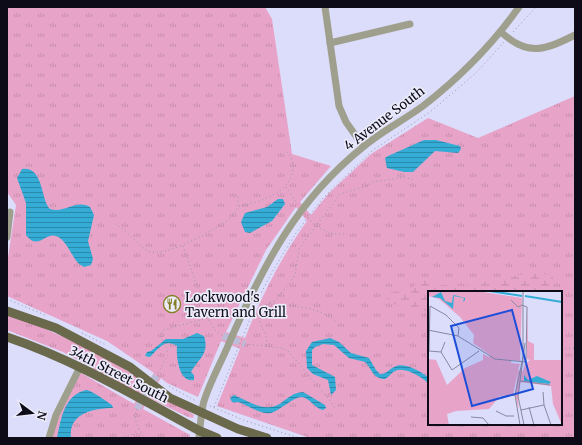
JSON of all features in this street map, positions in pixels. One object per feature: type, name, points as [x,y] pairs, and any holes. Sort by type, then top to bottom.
[{"type":"main road","name":"34th Street South","points":[[7,311],[56,328],[130,367],[170,398],[238,429],[267,438]]},
{"type":"main road","name":"34th Street South","points":[[7,337],[32,345],[80,367],[199,435],[216,438]]},
{"type":"street","points":[[325,7],[339,106],[346,122],[363,146]]},
{"type":"street","name":"4 Avenue South","points":[[199,435],[203,404],[248,299],[280,240],[301,209],[328,178],[363,146],[422,106],[470,66],[501,32],[519,7]]},
{"type":"street","points":[[330,43],[410,24]]},
{"type":"street","points":[[501,32],[525,49],[538,50],[552,47],[575,35]]},
{"type":"street","points":[[7,237],[10,212]]},
{"type":"street","points":[[49,438],[58,409],[80,367]]},
{"type":"path","points":[[299,438],[246,421],[214,407],[257,304],[281,256],[308,217],[338,181],[373,150],[430,112],[476,73],[536,7]]},
{"type":"path","points":[[238,206],[266,199],[286,186],[294,169],[292,159],[286,151]]},
{"type":"path","points":[[266,345],[267,338],[260,323],[260,314],[264,306],[275,301],[291,281],[294,274],[299,249],[316,227],[327,209],[340,194],[364,188],[373,182],[405,177],[413,180]]},
{"type":"path","points":[[286,186],[301,209],[316,227],[341,235],[346,233]]},
{"type":"path","points":[[115,224],[125,229],[148,252],[157,252],[183,246],[224,223],[234,214],[238,206],[238,194]]},
{"type":"path","points":[[183,246],[197,286],[210,308],[208,318],[214,329],[223,336]]},
{"type":"path","points":[[248,299],[264,306]]},
{"type":"path","points":[[270,302],[278,305],[325,312],[337,322]]},
{"type":"path","points":[[158,373],[168,356],[166,346],[161,338],[163,330],[208,318]]},
{"type":"path","points":[[245,344],[266,345],[282,348],[290,352],[333,404],[335,409]]},
{"type":"path","points":[[562,349],[575,348]]},
{"type":"path","points":[[137,409],[135,419],[144,438]]},
{"type":"path","points":[[120,438],[133,434],[140,429]]},
{"type":"green space","points":[[7,7],[265,7],[272,19],[292,154],[331,166],[300,202],[311,215],[329,193],[371,154],[428,118],[478,138],[575,96],[575,438],[310,438],[217,406],[240,349],[221,341],[198,397],[167,383],[161,378],[154,389],[194,415],[193,418],[149,398],[143,409],[190,435],[190,438],[47,438],[76,370],[134,404],[140,394],[63,352],[7,330],[7,314],[79,344],[113,362],[147,383],[154,373],[107,341],[7,296],[7,264],[16,205],[7,192]],"holes":[[[296,207],[307,221],[288,249],[272,278],[245,338],[226,332],[266,250]]]},
{"type":"green space","points":[[529,273],[553,275],[553,284],[550,291],[428,291],[428,310],[424,311],[400,307],[389,301],[386,297],[389,292],[408,291],[422,279],[443,285],[464,286]]},
{"type":"water","points":[[424,140],[436,140],[460,146],[461,149],[458,153],[435,151],[413,172],[404,172],[387,168],[385,158]]},
{"type":"water","points":[[22,169],[29,169],[38,178],[44,198],[50,209],[60,210],[75,205],[85,205],[90,207],[94,215],[88,241],[93,259],[91,265],[84,267],[79,264],[63,241],[56,236],[52,235],[38,241],[34,241],[26,235],[26,203],[17,178]]},
{"type":"water","points":[[278,199],[283,199],[285,204],[272,221],[250,233],[245,232],[241,222],[245,213],[267,207]]},
{"type":"water","points":[[197,333],[204,336],[205,347],[202,356],[191,372],[194,375],[194,380],[185,378],[182,373],[178,362],[177,346],[173,344],[165,344],[150,357],[145,356],[147,352],[151,351],[166,339],[183,339]]},
{"type":"water","points":[[330,338],[339,342],[351,353],[369,358],[380,374],[386,373],[392,368],[402,365],[422,373],[428,377],[428,383],[409,371],[404,370],[395,371],[385,379],[381,379],[375,375],[365,362],[349,358],[334,345],[323,344],[312,350],[312,365],[335,377],[336,390],[331,395],[328,380],[313,374],[307,368],[306,351],[312,342]]},
{"type":"water","points":[[86,390],[102,398],[112,405],[113,408],[98,409],[84,414],[74,423],[71,430],[71,438],[57,438],[62,416],[68,402],[79,393]]},
{"type":"water","points":[[303,392],[325,405],[326,408],[323,410],[320,409],[302,397],[295,399],[271,413],[263,413],[238,402],[232,402],[230,398],[234,395],[251,403],[263,407],[269,407],[281,403],[294,394]]},
{"type":"tunnel","points":[[223,336],[245,344]]},
{"type":"tunnel","points":[[137,409],[158,373]]},
{"type":"place","name":"Lockwood's Tavern and Grill","points":[[172,304]]}]
